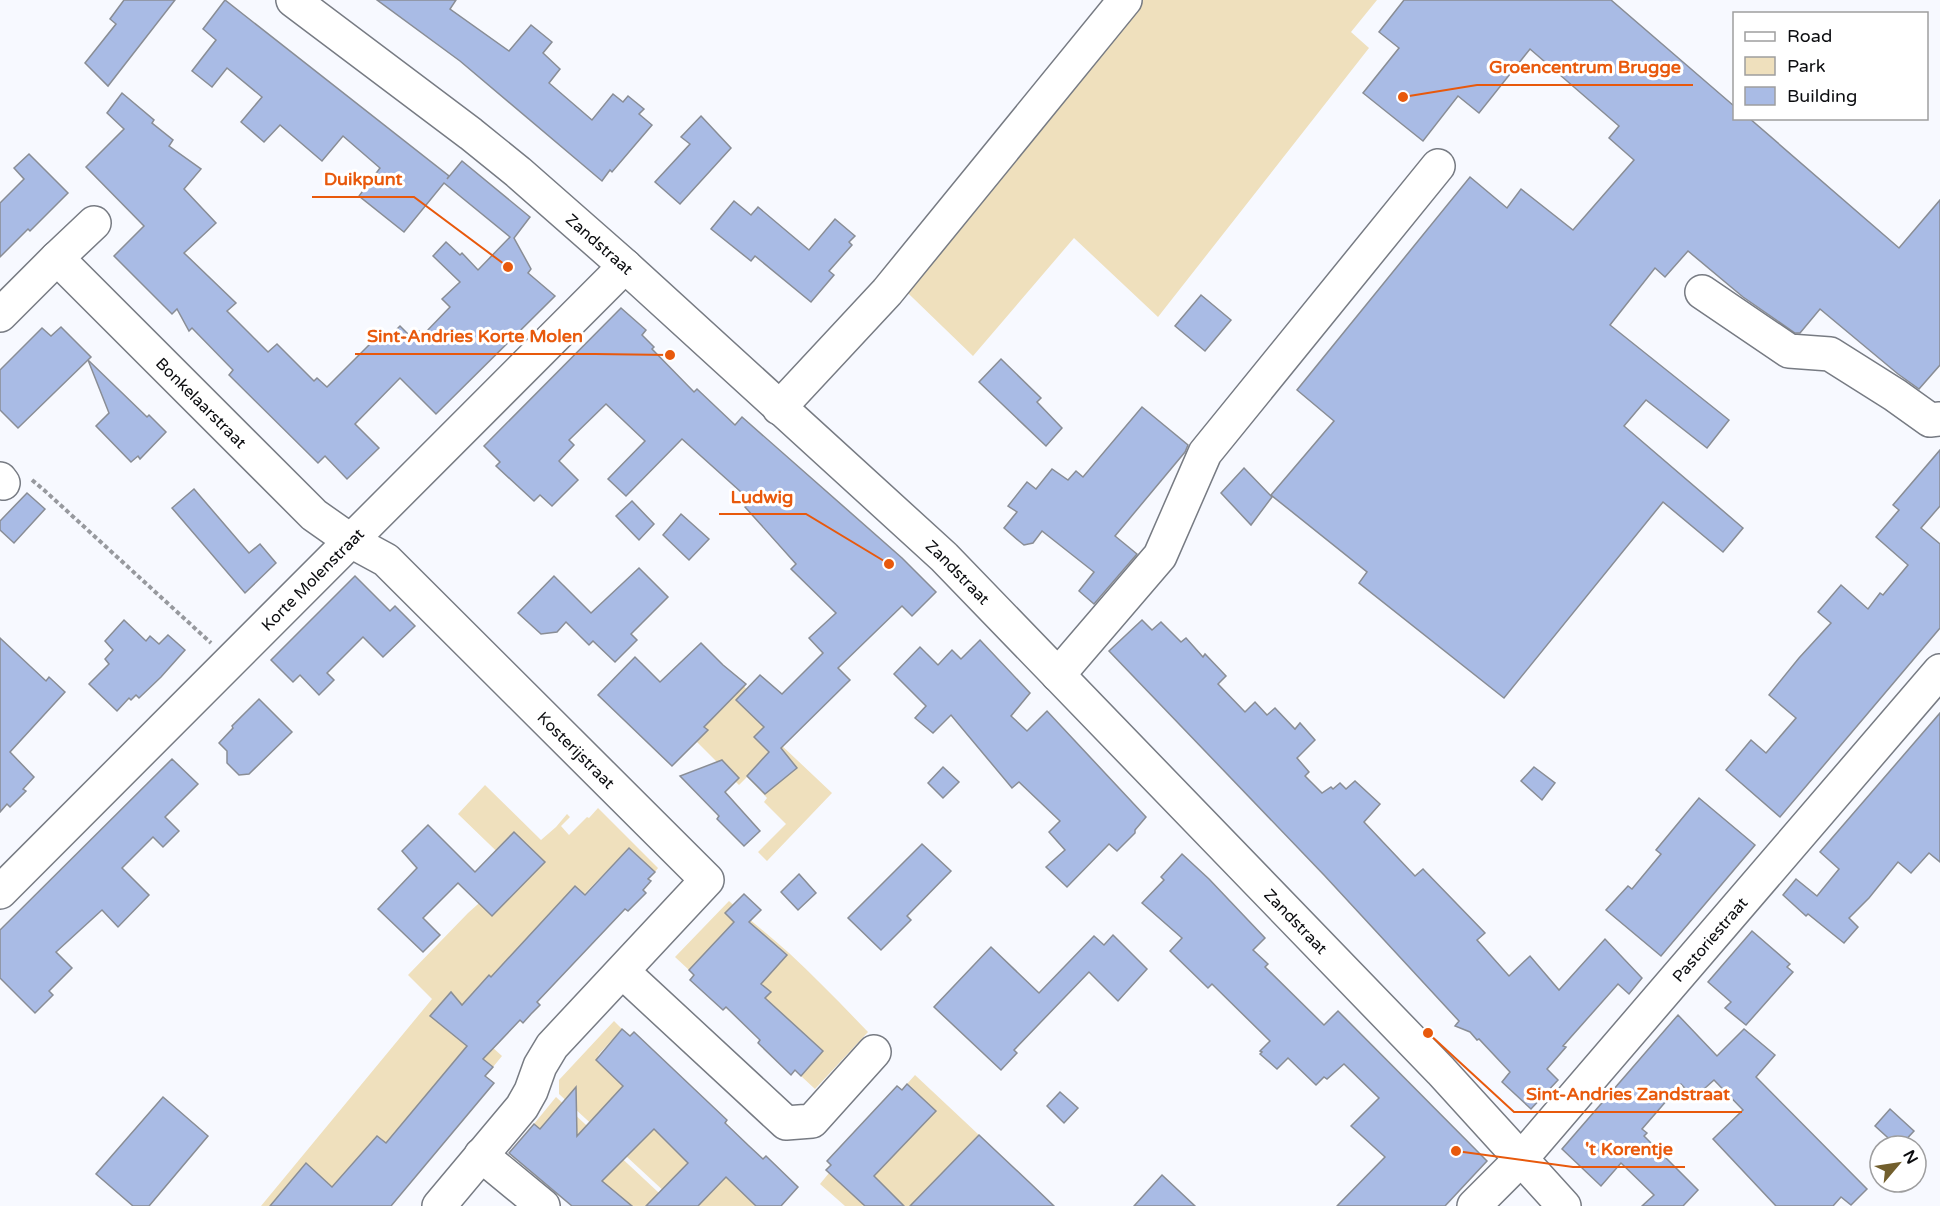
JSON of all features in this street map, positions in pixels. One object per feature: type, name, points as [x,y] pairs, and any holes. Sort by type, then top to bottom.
[{"type":"street","name":"Zandstraat","points":[[293,0],[490,149],[625,266],[944,557],[1441,1071],[1564,1206]]},
{"type":"street","points":[[779,408],[887,292],[1125,0]]},
{"type":"street","points":[[1058,675],[1160,556],[1205,453],[1438,166]]},
{"type":"street","points":[[0,315],[94,223]]},
{"type":"street","name":"Bonkelaarstraat","points":[[57,258],[314,515],[351,541]]},
{"type":"street","name":"Korte Molenstraat","points":[[0,892],[625,266]]},
{"type":"street","points":[[1702,292],[1790,351],[1830,354],[1930,420],[1940,419]]},
{"type":"street","name":"Kosterijstraat","points":[[351,541],[386,560],[707,880],[552,1046],[540,1066],[531,1091],[522,1107],[439,1206]]},
{"type":"street","name":"Pastoriestraat","points":[[1474,1206],[1520,1160],[1940,670]]},
{"type":"street","points":[[623,972],[786,1123],[812,1121],[874,1052]]},
{"type":"street","points":[[481,1155],[543,1206]]},
{"type":"path","points":[[2,481],[27,477],[44,490],[231,661]]},
{"type":"green space","points":[[1110,0],[1377,0],[1351,32],[1369,48],[1158,317],[1074,238],[973,356],[883,269],[983,155]]},
{"type":"green space","points":[[724,667],[767,709],[779,743],[832,793],[767,861],[758,852],[786,824],[764,802],[767,798],[747,777],[739,785],[726,772],[730,769],[723,761],[717,762],[696,741],[707,730],[689,710]]},
{"type":"green space","points":[[485,785],[541,840],[567,814],[570,817],[561,826],[569,835],[598,808],[658,868],[655,872],[629,848],[498,983],[489,975],[467,1000],[491,1046],[502,1056],[493,1067],[467,1046],[386,1143],[377,1136],[357,1158],[333,1206],[261,1206],[432,999],[408,975],[468,913],[516,870],[458,814]]},
{"type":"green space","points":[[729,901],[799,962],[868,1032],[815,1089],[801,1076],[823,1051],[765,998],[770,992],[719,938],[689,970],[675,957]]},
{"type":"green space","points":[[614,1021],[622,1029],[596,1060],[627,1090],[730,1131],[756,1206],[680,1206],[559,1094],[559,1080]]},
{"type":"green space","points":[[915,1075],[979,1135],[910,1206],[904,1206],[896,1198],[889,1206],[845,1206],[820,1184],[829,1173],[851,1193],[861,1183],[865,1186],[925,1122],[921,1118],[932,1107],[907,1084]]},
{"type":"green space","points":[[556,1097],[673,1206],[631,1206],[534,1124]]},
{"type":"building","points":[[124,0],[175,0],[108,86],[85,63],[116,24],[110,19]]},
{"type":"building","points":[[225,0],[449,176],[447,179],[462,161],[530,217],[514,238],[531,269],[528,273],[555,296],[436,414],[400,378],[355,424],[379,448],[347,479],[325,456],[318,463],[229,375],[233,370],[192,328],[189,331],[177,309],[172,314],[114,256],[144,226],[86,167],[124,129],[107,113],[122,93],[154,120],[152,123],[173,140],[169,146],[201,169],[184,189],[216,223],[184,253],[236,303],[227,311],[268,352],[277,344],[314,381],[317,378],[327,387],[383,331],[389,337],[400,326],[412,338],[419,331],[423,335],[450,307],[442,299],[460,282],[433,256],[446,242],[460,255],[462,253],[478,270],[510,237],[444,183],[404,232],[359,196],[380,168],[343,136],[322,161],[280,125],[264,142],[241,122],[262,97],[227,68],[212,87],[192,71],[216,40],[203,29]]},
{"type":"building","points":[[377,0],[456,0],[450,9],[509,51],[531,25],[552,42],[543,53],[560,69],[549,83],[592,120],[613,94],[623,102],[628,96],[644,109],[639,114],[652,125],[602,181],[460,61]]},
{"type":"building","points":[[1404,0],[1611,0],[1733,105],[1733,120],[1751,120],[1899,248],[1940,200],[1940,365],[1919,389],[1820,309],[1800,333],[1795,333],[1743,297],[1688,251],[1665,277],[1655,268],[1610,325],[1729,420],[1707,448],[1646,400],[1624,426],[1743,528],[1723,552],[1663,502],[1504,698],[1359,583],[1367,572],[1271,495],[1334,421],[1297,390],[1470,177],[1507,208],[1521,189],[1573,230],[1634,160],[1609,138],[1619,126],[1530,49],[1479,113],[1458,96],[1423,141],[1363,93],[1399,48],[1379,32]]},
{"type":"building","points":[[701,116],[731,148],[680,204],[655,182],[690,144],[681,137]]},
{"type":"building","points":[[29,154],[68,193],[0,257],[0,203],[24,179],[14,168]]},
{"type":"building","points":[[734,201],[751,215],[758,207],[809,250],[835,219],[855,236],[849,242],[852,245],[829,271],[834,275],[811,302],[755,256],[751,261],[711,229]]},
{"type":"building","points":[[1201,295],[1231,320],[1205,351],[1175,326]]},
{"type":"building","points":[[621,308],[646,330],[642,335],[654,347],[652,349],[694,392],[697,389],[735,425],[742,417],[902,558],[936,592],[912,616],[902,606],[838,668],[850,680],[781,748],[797,768],[765,794],[747,776],[769,752],[754,737],[764,727],[736,700],[760,675],[782,694],[823,653],[809,638],[836,613],[791,569],[796,564],[745,507],[751,501],[682,439],[626,496],[608,479],[645,441],[606,404],[569,440],[574,445],[559,461],[578,480],[552,506],[540,495],[534,501],[496,466],[500,462],[484,446]]},
{"type":"building","points":[[61,327],[91,357],[18,428],[0,410],[0,370],[42,328],[51,336]]},
{"type":"building","points":[[1001,359],[1041,398],[1037,402],[1062,428],[1046,446],[979,382]]},
{"type":"building","points":[[88,360],[147,417],[149,415],[166,432],[140,459],[138,456],[131,462],[96,426],[109,413]]},
{"type":"building","points":[[1142,407],[1188,445],[1185,452],[1115,536],[1137,554],[1094,604],[1079,591],[1094,572],[1042,531],[1033,543],[1024,545],[1004,528],[1017,512],[1008,506],[1027,482],[1036,489],[1052,469],[1068,480],[1076,471],[1083,477]]},
{"type":"building","points":[[1940,450],[1940,506],[1921,528],[1940,544],[1940,628],[1780,817],[1726,770],[1751,740],[1766,753],[1796,718],[1769,695],[1831,623],[1818,612],[1841,585],[1868,609],[1880,593],[1883,595],[1908,565],[1876,537],[1899,510],[1893,505]]},
{"type":"building","points":[[1244,468],[1272,497],[1251,525],[1221,493]]},
{"type":"building","points":[[194,489],[249,553],[260,544],[276,563],[245,593],[172,508]]},
{"type":"building","points":[[27,493],[45,509],[14,543],[0,530],[0,521]]},
{"type":"building","points":[[632,501],[654,524],[639,540],[616,516]]},
{"type":"building","points":[[681,514],[709,539],[689,560],[663,535]]},
{"type":"building","points":[[639,568],[668,597],[631,634],[637,640],[615,662],[593,641],[589,645],[566,622],[557,632],[541,634],[518,613],[554,576],[591,613]]},
{"type":"building","points":[[355,576],[390,611],[395,606],[415,626],[383,657],[363,637],[327,673],[334,680],[319,695],[300,675],[293,682],[271,660]]},
{"type":"building","points":[[124,620],[146,641],[150,636],[159,644],[168,635],[185,650],[139,698],[136,695],[131,700],[129,698],[117,711],[89,684],[109,664],[105,659],[113,650],[105,641]]},
{"type":"building","points":[[1142,620],[1152,630],[1161,622],[1181,642],[1186,638],[1203,657],[1205,654],[1226,676],[1218,684],[1245,712],[1255,702],[1267,715],[1275,708],[1295,729],[1300,723],[1315,740],[1297,758],[1309,772],[1305,776],[1322,793],[1331,787],[1333,789],[1340,783],[1346,789],[1355,781],[1380,804],[1364,822],[1415,876],[1423,869],[1485,933],[1477,940],[1509,976],[1530,956],[1559,990],[1605,939],[1642,978],[1629,994],[1618,984],[1563,1046],[1566,1047],[1547,1069],[1558,1080],[1531,1109],[1502,1082],[1510,1072],[1479,1039],[1477,1040],[1470,1032],[1455,1026],[1459,1021],[1324,875],[1109,651]]},
{"type":"building","points":[[0,638],[46,681],[49,677],[65,692],[10,752],[34,777],[23,789],[26,791],[10,807],[7,804],[0,812]]},
{"type":"building","points":[[980,640],[1030,693],[1011,716],[1027,731],[1047,711],[1146,817],[1135,833],[1117,851],[1109,844],[1067,887],[1046,867],[1065,850],[1049,832],[1060,821],[1019,782],[1012,788],[951,715],[933,733],[915,718],[926,706],[894,674],[920,647],[938,665],[952,650],[961,659]]},
{"type":"building","points":[[701,643],[746,684],[704,727],[708,730],[672,766],[598,695],[635,657],[660,682]]},
{"type":"building","points":[[259,699],[292,732],[249,774],[239,775],[227,763],[227,751],[219,743],[233,728],[232,726]]},
{"type":"building","points":[[1940,713],[1940,862],[1929,853],[1911,873],[1898,862],[1869,898],[1849,918],[1858,927],[1844,943],[1808,914],[1806,916],[1783,895],[1796,879],[1817,896],[1839,869],[1820,852]]},
{"type":"building","points":[[172,759],[198,784],[165,817],[179,831],[163,847],[153,837],[122,868],[149,895],[118,927],[102,910],[56,952],[72,968],[49,991],[53,995],[35,1013],[0,978],[0,930]]},
{"type":"building","points":[[722,760],[739,778],[725,792],[760,831],[744,846],[680,776]]},
{"type":"building","points":[[943,767],[959,782],[943,798],[928,783]]},
{"type":"building","points":[[1534,767],[1555,783],[1542,800],[1521,781]]},
{"type":"building","points":[[1699,798],[1755,845],[1661,956],[1606,910],[1628,886],[1632,889],[1661,854],[1656,850]]},
{"type":"building","points":[[428,825],[475,872],[514,832],[545,862],[492,916],[458,883],[423,918],[440,935],[423,952],[378,909],[417,868],[402,851]]},
{"type":"building","points":[[922,844],[951,871],[907,916],[911,920],[881,950],[848,918]]},
{"type":"building","points":[[629,848],[655,872],[648,879],[651,881],[643,890],[646,893],[628,911],[625,909],[537,1002],[540,1005],[523,1023],[520,1020],[483,1059],[493,1067],[485,1076],[494,1083],[391,1206],[270,1206],[306,1163],[332,1187],[377,1136],[386,1143],[467,1046],[430,1016],[451,992],[462,1005],[575,886],[585,895]]},
{"type":"building","points":[[1182,854],[1265,938],[1253,950],[1268,964],[1265,967],[1324,1025],[1338,1011],[1487,1161],[1445,1206],[1337,1206],[1385,1157],[1351,1126],[1379,1098],[1344,1064],[1327,1079],[1324,1077],[1316,1085],[1288,1058],[1277,1069],[1260,1054],[1262,1052],[1260,1051],[1270,1041],[1212,984],[1208,988],[1170,951],[1182,938],[1142,903],[1164,880],[1161,877]]},
{"type":"building","points":[[799,874],[816,893],[798,910],[781,892]]},
{"type":"building","points":[[744,894],[761,910],[749,922],[787,955],[761,984],[771,992],[765,998],[823,1051],[801,1076],[795,1070],[791,1075],[726,1007],[723,1010],[690,980],[694,975],[689,970],[734,922],[725,913]]},
{"type":"building","points":[[1752,931],[1790,964],[1787,967],[1793,972],[1746,1025],[1725,1008],[1731,1002],[1708,982]]},
{"type":"building","points":[[1113,935],[1147,969],[1118,1001],[1089,972],[1014,1050],[1017,1053],[1001,1070],[934,1007],[991,947],[1039,993],[1094,936],[1104,945]]},
{"type":"building","points":[[1678,1015],[1717,1056],[1744,1029],[1775,1055],[1756,1077],[1867,1189],[1851,1205],[1841,1197],[1833,1206],[1776,1206],[1713,1139],[1743,1110],[1714,1080],[1694,1098],[1681,1084],[1642,1129],[1647,1133],[1644,1136],[1698,1190],[1683,1206],[1642,1206],[1654,1195],[1621,1163],[1601,1186],[1562,1149]]},
{"type":"building","points":[[622,1029],[630,1036],[634,1032],[727,1120],[725,1123],[749,1146],[763,1159],[766,1156],[798,1187],[781,1206],[756,1206],[726,1177],[698,1206],[646,1206],[688,1163],[654,1129],[602,1181],[632,1206],[572,1206],[509,1153],[534,1124],[540,1129],[576,1087],[577,1136],[623,1086],[596,1060]]},
{"type":"building","points":[[907,1084],[936,1111],[874,1176],[904,1206],[865,1206],[826,1170],[831,1165],[827,1161],[897,1086],[902,1090]]},
{"type":"building","points":[[1060,1092],[1078,1108],[1064,1123],[1047,1106]]},
{"type":"building","points":[[163,1097],[208,1136],[149,1206],[133,1206],[96,1174]]},
{"type":"building","points":[[1890,1109],[1914,1131],[1911,1134],[1884,1134],[1875,1126]]},
{"type":"building","points":[[979,1135],[1030,1183],[1054,1206],[910,1206]]},
{"type":"building","points":[[1162,1175],[1195,1206],[1134,1206]]},
{"type":"place","name":"Groencentrum Brugge","points":[[1403,97]]},
{"type":"place","name":"Duikpunt","points":[[508,267]]},
{"type":"place","name":"Sint-Andries Korte Molen","points":[[670,355]]},
{"type":"place","name":"Ludwig","points":[[889,564]]},
{"type":"place","name":"Sint-Andries Zandstraat","points":[[1428,1033]]},
{"type":"place","name":"'t Korentje","points":[[1456,1151]]}]
